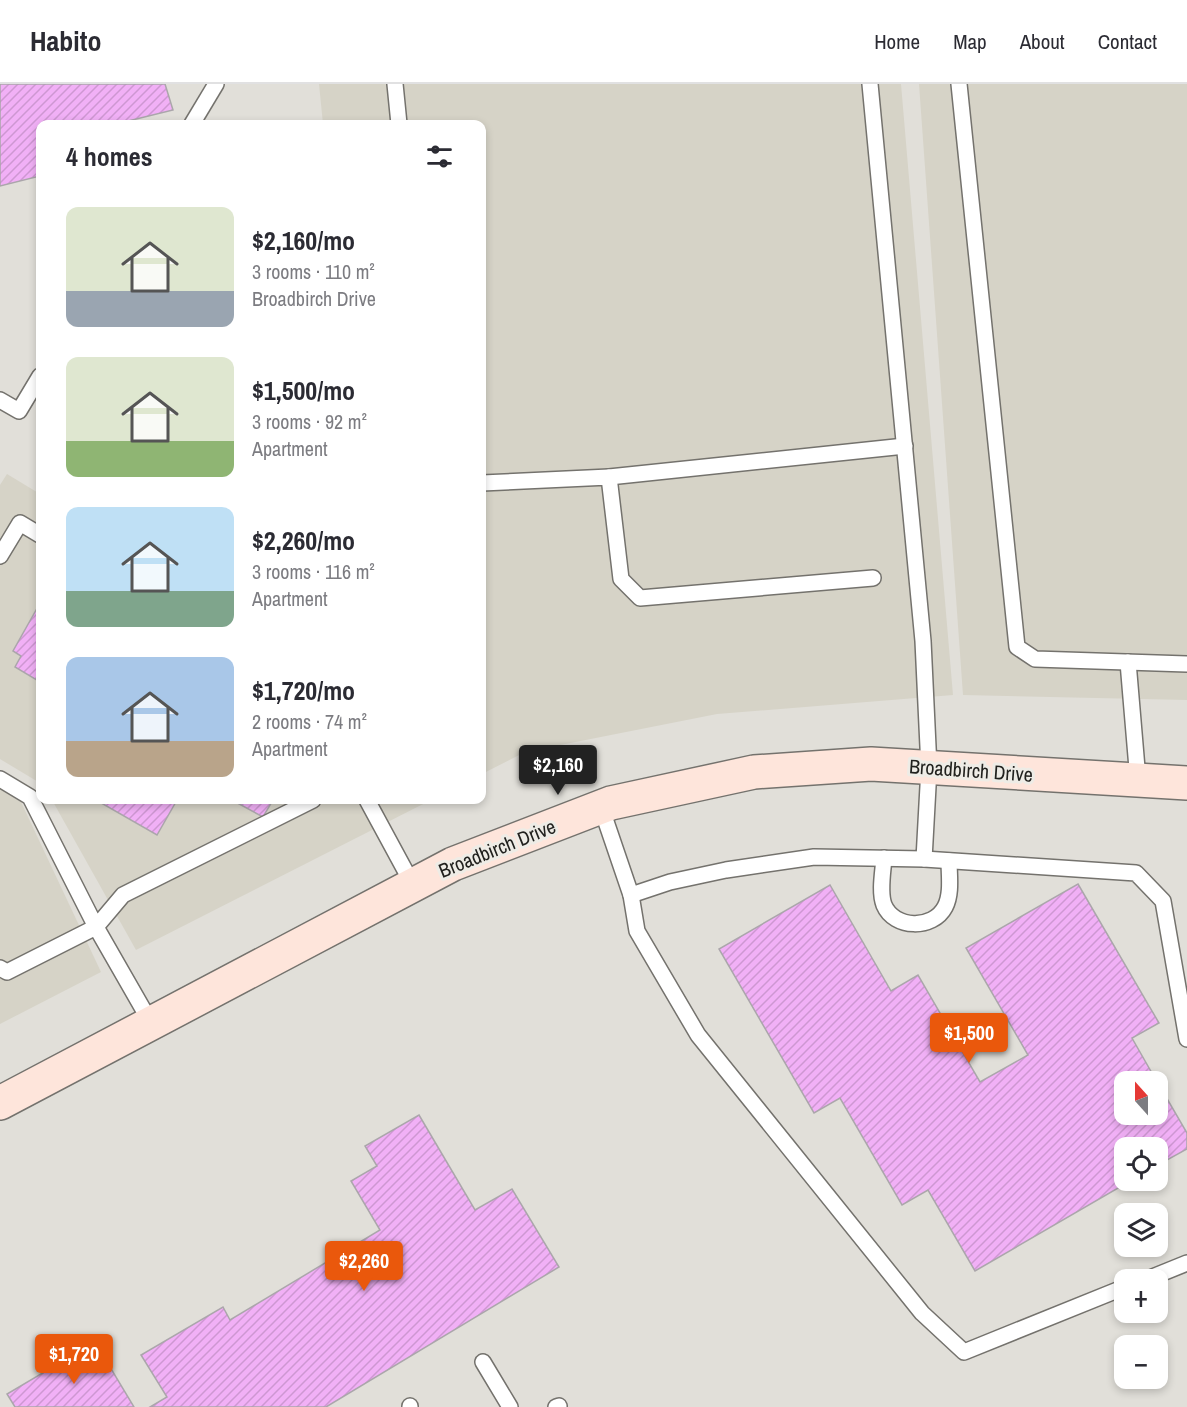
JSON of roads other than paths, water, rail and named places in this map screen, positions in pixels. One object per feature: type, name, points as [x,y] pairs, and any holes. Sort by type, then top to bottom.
[{"type":"street","name":"Broadbirch Drive","points":[[0,1103],[453,864],[611,803],[754,772],[871,764],[1187,783]]},
{"type":"lane","points":[[194,120],[216,84]]},
{"type":"lane","points":[[395,84],[399,120]]},
{"type":"lane","points":[[870,84],[923,641],[929,768],[924,859]]},
{"type":"lane","points":[[959,84],[1017,647],[1035,659],[1187,664]]},
{"type":"lane","points":[[0,400],[19,411],[36,383]]},
{"type":"lane","points":[[486,483],[609,477],[905,446]]},
{"type":"lane","points":[[609,477],[621,579],[640,598],[873,578]]},
{"type":"lane","points":[[0,556],[20,524],[36,533]]},
{"type":"lane","points":[[1128,662],[1138,780]]},
{"type":"lane","points":[[0,778],[30,797],[96,927],[151,1023]]},
{"type":"lane","points":[[2,972],[96,927],[123,895],[305,804]]},
{"type":"lane","points":[[369,804],[414,885]]},
{"type":"lane","points":[[601,807],[630,895],[637,932],[698,1035],[922,1313],[964,1352],[1114,1291]]},
{"type":"lane","points":[[630,895],[670,882],[726,870],[814,857],[924,859],[1136,873],[1163,901],[1187,1038]]},
{"type":"lane","points":[[884,858],[884,903],[888,912],[896,919],[917,924],[937,917],[944,910],[948,899],[949,861]]},
{"type":"lane","points":[[1168,1271],[1187,1263]]},
{"type":"lane","points":[[483,1362],[510,1407]]}]
